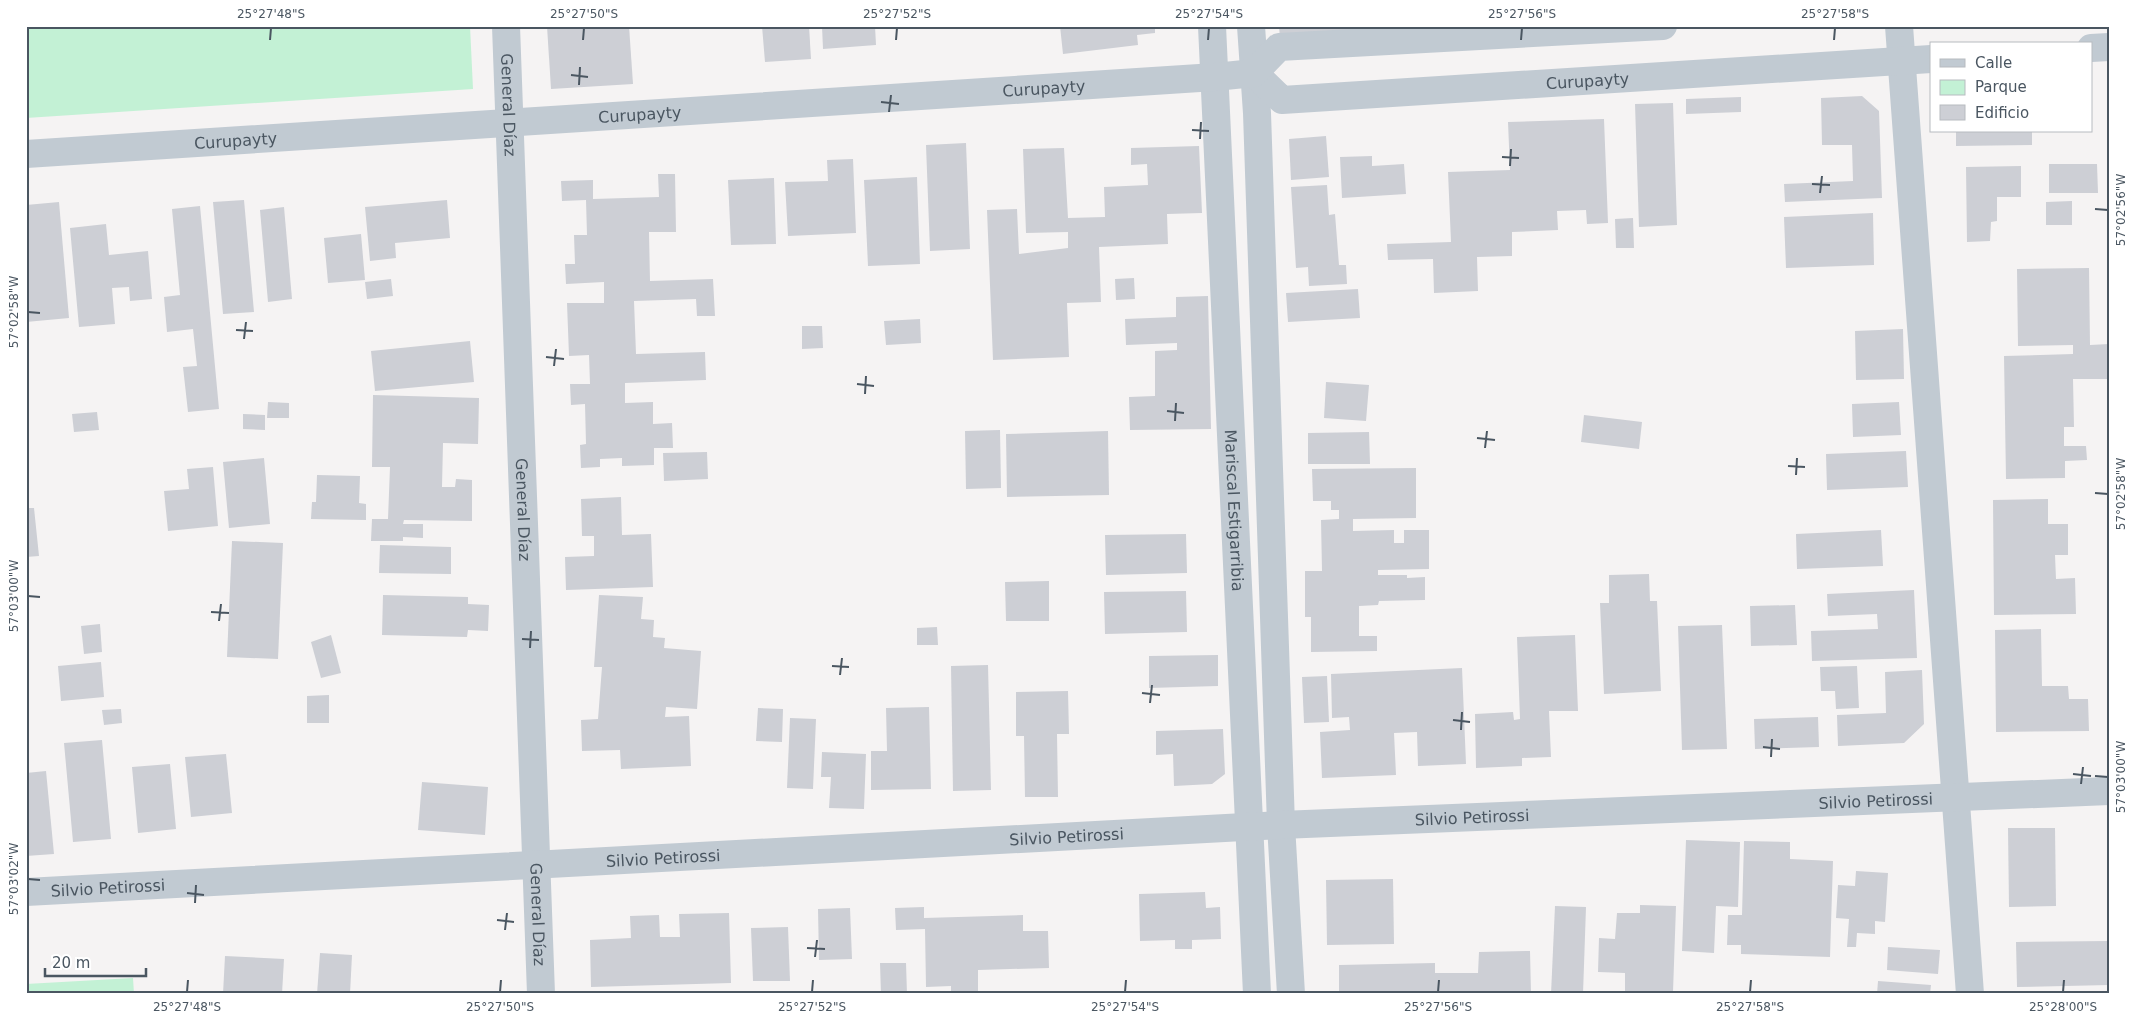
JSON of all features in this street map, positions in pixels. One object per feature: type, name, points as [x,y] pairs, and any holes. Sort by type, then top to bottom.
[{"type":"street","name":"General Díaz","points":[[506,26],[511,122],[540,994]]},
{"type":"street","name":"Mariscal Estigarribia","points":[[1212,26],[1257,994]]},
{"type":"street","points":[[1252,26],[1257,113],[1281,825],[1291,994]]},
{"type":"street","points":[[1254,73],[1279,47],[1663,26]]},
{"type":"street","points":[[1899,26],[1970,994]]},
{"type":"street","points":[[2092,48],[2109,47]]},
{"type":"street","name":"Curupayty","points":[[26,154],[1254,73],[1282,100],[1930,59]]},
{"type":"street","name":"Silvio Petirossi","points":[[26,892],[1281,825],[2109,791]]},
{"type":"green space","points":[[26,26],[470,26],[473,89],[26,118]]},
{"type":"green space","points":[[133,978],[134,994],[26,994],[26,984]]},
{"type":"building","points":[[547,26],[629,26],[633,84],[551,89]]},
{"type":"building","points":[[762,26],[809,26],[811,59],[765,62]]},
{"type":"building","points":[[822,26],[875,26],[876,45],[823,49]]},
{"type":"building","points":[[1060,26],[1155,26],[1155,33],[1137,35],[1138,45],[1063,54]]},
{"type":"building","points":[[1279,26],[1386,26],[1386,31],[1280,38]]},
{"type":"building","points":[[1862,96],[1879,111],[1882,198],[1785,202],[1784,184],[1853,181],[1852,145],[1822,145],[1821,98]]},
{"type":"building","points":[[1741,97],[1741,112],[1686,114],[1686,99]]},
{"type":"building","points":[[1673,103],[1677,225],[1639,227],[1635,104]]},
{"type":"building","points":[[1604,119],[1608,223],[1587,224],[1586,210],[1557,211],[1558,230],[1512,232],[1512,256],[1477,257],[1478,291],[1434,293],[1433,259],[1388,260],[1387,244],[1451,242],[1448,172],[1510,170],[1508,122]]},
{"type":"building","points":[[1956,132],[2032,132],[2032,145],[1956,146]]},
{"type":"building","points":[[1326,136],[1329,177],[1291,180],[1289,139]]},
{"type":"building","points":[[966,143],[970,249],[930,251],[926,145]]},
{"type":"building","points":[[1199,146],[1202,213],[1167,214],[1168,244],[1099,247],[1101,302],[1067,303],[1069,357],[993,360],[987,210],[1017,209],[1019,254],[1068,248],[1068,232],[1026,233],[1023,149],[1064,148],[1068,218],[1105,217],[1104,187],[1148,185],[1147,164],[1131,165],[1131,148]]},
{"type":"building","points":[[1372,156],[1372,166],[1404,164],[1406,194],[1342,198],[1340,157]]},
{"type":"building","points":[[853,159],[856,233],[788,236],[785,182],[828,181],[827,160]]},
{"type":"building","points":[[2049,164],[2097,164],[2098,193],[2049,193]]},
{"type":"building","points":[[2021,166],[2021,197],[1997,197],[1997,221],[1991,222],[1990,241],[1967,242],[1966,167]]},
{"type":"building","points":[[658,174],[675,174],[676,232],[649,232],[650,281],[713,279],[715,316],[697,316],[696,299],[634,301],[636,354],[705,352],[706,380],[625,383],[625,403],[653,402],[653,424],[672,423],[673,448],[654,448],[654,465],[622,466],[622,458],[600,459],[600,467],[581,468],[580,445],[586,444],[585,404],[571,405],[570,384],[590,384],[589,355],[569,356],[567,303],[604,303],[604,282],[566,284],[565,264],[575,264],[574,235],[587,235],[586,200],[562,201],[561,181],[593,180],[593,199],[659,197]]},
{"type":"building","points":[[917,177],[920,264],[868,266],[864,180]]},
{"type":"building","points":[[774,178],[776,244],[731,245],[728,180]]},
{"type":"building","points":[[1327,185],[1329,215],[1335,214],[1339,265],[1346,265],[1347,284],[1309,286],[1308,267],[1296,268],[1291,187]]},
{"type":"building","points":[[244,200],[254,312],[223,314],[213,202]]},
{"type":"building","points":[[447,200],[450,238],[395,243],[396,258],[370,261],[365,207]]},
{"type":"building","points":[[2072,201],[2072,225],[2046,225],[2046,202]]},
{"type":"building","points":[[59,202],[69,318],[26,322],[26,205]]},
{"type":"building","points":[[200,206],[219,409],[188,412],[183,367],[197,366],[193,329],[167,332],[164,297],[180,295],[172,209]]},
{"type":"building","points":[[284,207],[292,299],[268,302],[260,210]]},
{"type":"building","points":[[1873,213],[1874,265],[1786,268],[1784,217]]},
{"type":"building","points":[[1633,218],[1634,248],[1616,248],[1615,219]]},
{"type":"building","points":[[106,224],[109,255],[148,251],[152,299],[130,301],[129,287],[112,288],[115,324],[79,327],[70,228]]},
{"type":"building","points":[[361,234],[365,280],[328,283],[324,238]]},
{"type":"building","points":[[2089,268],[2090,345],[2109,344],[2109,379],[2073,379],[2074,427],[2064,427],[2064,446],[2086,446],[2087,460],[2065,461],[2065,478],[2006,479],[2004,356],[2073,354],[2073,345],[2018,346],[2017,269]]},
{"type":"building","points":[[1134,278],[1135,299],[1116,300],[1115,279]]},
{"type":"building","points":[[391,279],[393,296],[367,299],[365,282]]},
{"type":"building","points":[[1358,289],[1360,318],[1288,322],[1286,293]]},
{"type":"building","points":[[1208,296],[1211,429],[1130,430],[1129,397],[1155,396],[1155,351],[1177,350],[1177,343],[1126,345],[1125,319],[1176,317],[1176,297]]},
{"type":"building","points":[[920,319],[921,343],[886,345],[884,321]]},
{"type":"building","points":[[802,326],[822,326],[823,348],[802,349]]},
{"type":"building","points":[[1903,329],[1904,379],[1856,380],[1855,331]]},
{"type":"building","points":[[470,341],[474,382],[375,391],[371,351]]},
{"type":"building","points":[[1326,382],[1369,385],[1366,421],[1324,418]]},
{"type":"building","points":[[373,395],[479,398],[478,444],[443,443],[442,487],[455,487],[456,479],[472,480],[472,521],[404,520],[403,524],[423,524],[423,538],[403,537],[403,541],[371,541],[372,519],[388,519],[390,467],[372,467]]},
{"type":"building","points":[[268,402],[289,403],[289,418],[267,418]]},
{"type":"building","points":[[1899,402],[1901,435],[1853,437],[1852,404]]},
{"type":"building","points":[[97,412],[99,430],[74,432],[72,414]]},
{"type":"building","points":[[243,414],[265,415],[265,430],[243,429]]},
{"type":"building","points":[[1584,415],[1642,422],[1639,449],[1581,442]]},
{"type":"building","points":[[1000,430],[1001,488],[966,489],[965,431]]},
{"type":"building","points":[[1108,431],[1109,495],[1007,497],[1006,434]]},
{"type":"building","points":[[1369,432],[1370,464],[1308,464],[1308,433]]},
{"type":"building","points":[[1906,451],[1908,487],[1827,490],[1826,454]]},
{"type":"building","points":[[707,452],[708,479],[664,481],[663,453]]},
{"type":"building","points":[[264,458],[270,524],[229,528],[223,462]]},
{"type":"building","points":[[213,467],[218,526],[168,531],[164,491],[189,489],[187,469]]},
{"type":"building","points":[[1416,468],[1416,518],[1353,519],[1353,531],[1394,530],[1394,543],[1404,543],[1404,530],[1429,530],[1429,569],[1378,570],[1378,575],[1407,575],[1407,578],[1425,577],[1425,600],[1379,601],[1378,605],[1359,606],[1359,636],[1377,636],[1377,651],[1311,652],[1311,617],[1305,617],[1305,571],[1322,571],[1321,520],[1339,519],[1339,510],[1331,510],[1331,501],[1313,501],[1312,469]]},
{"type":"building","points":[[317,475],[360,476],[359,503],[366,504],[366,520],[311,519],[312,502],[316,502]]},
{"type":"building","points":[[621,497],[622,535],[651,534],[653,587],[566,590],[565,557],[594,556],[594,536],[582,536],[581,499]]},
{"type":"building","points":[[2048,499],[2048,524],[2068,524],[2068,555],[2055,555],[2056,579],[2075,578],[2076,614],[1994,615],[1993,500]]},
{"type":"building","points":[[26,508],[34,508],[39,556],[26,557]]},
{"type":"building","points":[[1881,530],[1883,566],[1797,569],[1796,534]]},
{"type":"building","points":[[1186,534],[1187,573],[1106,575],[1105,535]]},
{"type":"building","points":[[232,541],[283,543],[278,659],[227,657]]},
{"type":"building","points":[[380,545],[451,547],[451,574],[379,573]]},
{"type":"building","points":[[1649,574],[1650,601],[1657,601],[1661,691],[1604,694],[1600,603],[1609,603],[1609,575]]},
{"type":"building","points":[[1049,581],[1049,621],[1006,621],[1005,582]]},
{"type":"building","points":[[1914,590],[1917,658],[1812,661],[1811,631],[1878,629],[1877,614],[1828,616],[1827,594]]},
{"type":"building","points":[[1186,591],[1187,632],[1105,634],[1104,592]]},
{"type":"building","points":[[383,595],[468,597],[468,604],[489,605],[488,631],[468,630],[467,637],[382,635]]},
{"type":"building","points":[[599,595],[643,597],[641,619],[654,620],[653,637],[665,638],[664,648],[701,651],[697,709],[666,707],[665,717],[689,716],[691,766],[621,769],[620,750],[582,751],[581,720],[598,719],[602,667],[594,667]]},
{"type":"building","points":[[1795,605],[1797,645],[1751,646],[1750,606]]},
{"type":"building","points":[[100,624],[102,652],[84,654],[81,626]]},
{"type":"building","points":[[1722,625],[1727,749],[1682,750],[1678,626]]},
{"type":"building","points":[[937,627],[938,645],[917,645],[917,628]]},
{"type":"building","points":[[2041,629],[2042,686],[2068,686],[2069,699],[2088,699],[2089,731],[1996,732],[1995,630]]},
{"type":"building","points":[[331,635],[341,673],[321,678],[311,642]]},
{"type":"building","points":[[1575,635],[1578,711],[1549,711],[1551,757],[1522,758],[1522,766],[1476,768],[1475,714],[1513,712],[1514,720],[1520,719],[1517,637]]},
{"type":"building","points":[[1218,655],[1218,686],[1149,688],[1149,656]]},
{"type":"building","points":[[101,662],[104,697],[61,701],[58,666]]},
{"type":"building","points":[[988,665],[991,790],[953,791],[951,666]]},
{"type":"building","points":[[1857,666],[1859,708],[1836,709],[1835,691],[1821,691],[1820,667]]},
{"type":"building","points":[[1462,668],[1466,764],[1418,766],[1417,732],[1394,733],[1396,775],[1322,778],[1320,732],[1350,730],[1349,717],[1332,718],[1331,674]]},
{"type":"building","points":[[1922,670],[1924,724],[1904,743],[1838,746],[1837,715],[1886,713],[1885,672]]},
{"type":"building","points":[[1327,676],[1329,722],[1304,723],[1302,677]]},
{"type":"building","points":[[1068,691],[1069,734],[1057,734],[1058,797],[1025,797],[1024,736],[1016,736],[1016,692]]},
{"type":"building","points":[[329,695],[329,723],[307,723],[307,696]]},
{"type":"building","points":[[929,707],[931,789],[871,790],[871,751],[887,751],[886,708]]},
{"type":"building","points":[[758,708],[783,709],[782,742],[756,741]]},
{"type":"building","points":[[121,709],[122,723],[104,725],[102,710]]},
{"type":"building","points":[[1818,717],[1819,747],[1755,749],[1754,719]]},
{"type":"building","points":[[790,718],[816,719],[813,789],[787,788]]},
{"type":"building","points":[[1223,729],[1225,774],[1212,784],[1174,786],[1173,754],[1156,755],[1156,731]]},
{"type":"building","points":[[102,740],[111,839],[73,842],[64,743]]},
{"type":"building","points":[[822,752],[866,754],[864,809],[829,808],[831,777],[821,777]]},
{"type":"building","points":[[226,754],[232,813],[191,817],[185,757]]},
{"type":"building","points":[[170,764],[176,829],[138,833],[132,767]]},
{"type":"building","points":[[46,771],[54,854],[26,856],[26,773]]},
{"type":"building","points":[[422,782],[488,787],[485,835],[418,830]]},
{"type":"building","points":[[2008,828],[2055,828],[2056,906],[2009,907]]},
{"type":"building","points":[[1686,840],[1740,842],[1738,907],[1716,906],[1714,953],[1682,951]]},
{"type":"building","points":[[1744,841],[1790,842],[1790,859],[1833,861],[1830,957],[1741,954],[1741,945],[1727,945],[1728,915],[1742,915]]},
{"type":"building","points":[[1856,871],[1888,873],[1885,922],[1875,921],[1875,934],[1857,933],[1856,947],[1847,947],[1849,919],[1836,918],[1838,885],[1855,886]]},
{"type":"building","points":[[1393,879],[1394,944],[1327,945],[1326,880]]},
{"type":"building","points":[[1205,892],[1206,908],[1220,907],[1221,939],[1192,940],[1192,949],[1175,949],[1175,940],[1140,941],[1139,894]]},
{"type":"building","points":[[1640,905],[1676,906],[1673,992],[1625,991],[1625,973],[1598,972],[1599,938],[1615,939],[1617,913],[1640,913]]},
{"type":"building","points":[[1555,906],[1586,907],[1583,994],[1551,994]]},
{"type":"building","points":[[924,907],[924,918],[1023,915],[1023,931],[1048,931],[1049,968],[978,970],[978,994],[951,994],[951,986],[926,987],[925,929],[896,930],[895,908]]},
{"type":"building","points":[[850,908],[852,959],[819,960],[818,909]]},
{"type":"building","points":[[729,913],[731,983],[591,987],[590,940],[631,938],[630,916],[659,915],[660,937],[680,937],[679,914]]},
{"type":"building","points":[[788,927],[790,981],[753,981],[751,928]]},
{"type":"building","points":[[2109,941],[2109,985],[2017,987],[2016,942]]},
{"type":"building","points":[[1888,947],[1940,950],[1938,974],[1887,970]]},
{"type":"building","points":[[1530,951],[1531,994],[1339,994],[1339,965],[1435,963],[1435,973],[1478,973],[1479,952]]},
{"type":"building","points":[[320,953],[352,955],[350,994],[317,994]]},
{"type":"building","points":[[225,956],[284,959],[282,994],[223,994]]},
{"type":"building","points":[[880,963],[906,963],[907,994],[881,994]]},
{"type":"building","points":[[1878,981],[1931,985],[1930,994],[1877,994]]}]
